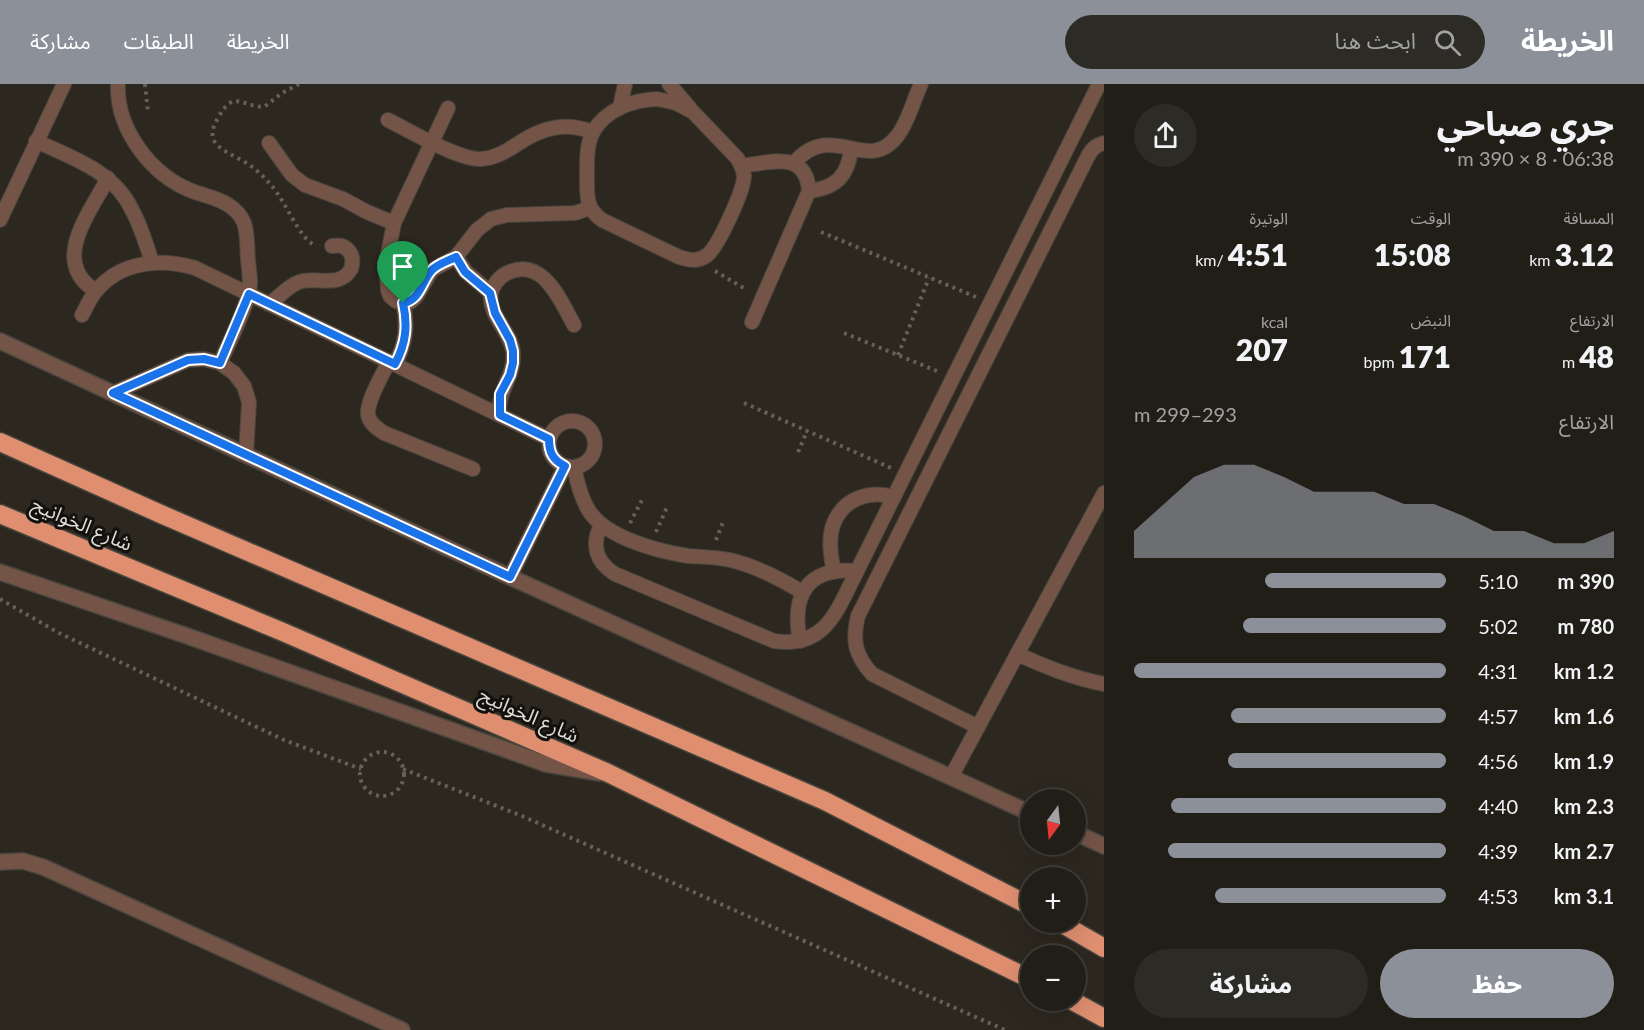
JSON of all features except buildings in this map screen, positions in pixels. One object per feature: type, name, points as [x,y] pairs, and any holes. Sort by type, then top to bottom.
[{"type":"highway","name":"شارع الخوانيج","points":[[0,442],[162,515],[825,801],[1020,901]]},
{"type":"highway","name":"شارع الخوانيج","points":[[0,514],[283,632],[608,774],[761,846],[1020,974]]},
{"type":"highway","points":[[1078,933],[1104,948]]},
{"type":"highway","points":[[1086,1008],[1104,1018]]},
{"type":"street","points":[[0,341],[510,577],[1020,808]]},
{"type":"street","points":[[0,572],[546,764],[608,774]]},
{"type":"street","points":[[1086,838],[1104,846]]},
{"type":"street","points":[[0,862],[23,861],[43,867],[402,1030]]},
{"type":"lane","points":[[0,220],[64,84]]},
{"type":"lane","points":[[118,84],[124,119],[138,147],[152,165],[171,181],[192,191],[216,197],[232,207],[244,222],[249,294],[220,363]]},
{"type":"lane","points":[[620,107],[626,84]]},
{"type":"lane","points":[[669,84],[742,166],[743,184],[716,245],[704,258],[696,260],[679,257],[602,220],[590,208],[587,199],[588,150],[593,132],[605,118],[620,107],[638,100],[657,99],[676,103],[693,112]]},
{"type":"lane","points":[[794,163],[803,152],[816,145],[831,143],[864,152],[877,150],[893,140],[904,124],[921,84]]},
{"type":"lane","points":[[601,525],[596,536],[595,547],[598,558],[615,574],[774,641],[787,643],[801,641],[823,630],[832,620],[857,572],[1099,84]]},
{"type":"lane","points":[[448,108],[394,223],[387,259],[388,290],[390,296],[396,301],[410,302],[416,297],[432,270],[456,257],[477,230],[491,219],[507,215],[575,213],[590,208]]},
{"type":"lane","points":[[388,120],[465,156],[479,159],[492,158],[531,136],[557,126],[576,127],[593,132]]},
{"type":"lane","points":[[36,141],[108,178],[132,208],[152,262]]},
{"type":"lane","points":[[269,143],[292,175],[305,185],[343,199],[394,223]]},
{"type":"lane","points":[[978,727],[872,674],[862,662],[856,648],[854,632],[858,616],[1086,158],[1098,144],[1104,143]]},
{"type":"lane","points":[[809,191],[823,190],[835,184],[844,174],[849,163],[851,149]]},
{"type":"lane","points":[[742,166],[783,160],[794,163],[803,169],[808,180],[809,191],[752,322]]},
{"type":"lane","points":[[96,291],[86,285],[78,275],[73,252],[76,240],[108,178]]},
{"type":"lane","points":[[269,304],[297,283],[314,279],[332,281],[349,272],[352,257],[348,249],[340,245],[332,246]]},
{"type":"lane","points":[[456,257],[465,272],[490,293],[495,313],[510,340],[513,363],[510,375],[500,394],[500,415]]},
{"type":"lane","points":[[82,315],[96,291],[112,277],[131,267],[152,262],[174,262],[195,268],[549,439]]},
{"type":"lane","points":[[490,293],[495,283],[503,275],[513,270],[524,269],[535,272],[552,286],[574,325]]},
{"type":"lane","points":[[403,303],[406,319],[403,350],[392,363],[370,403],[368,415],[373,426],[384,433],[474,469]]},
{"type":"lane","points":[[113,393],[188,360],[204,359],[220,363],[234,373],[244,386],[249,402],[246,455]]},
{"type":"lane","points":[[575,421],[583,423],[590,429],[596,444],[594,453],[582,465],[570,467],[558,462],[552,456],[549,439],[552,431],[558,425],[575,421]]},
{"type":"lane","points":[[570,467],[590,512],[601,525],[623,537],[674,554],[729,560],[764,572],[802,592]]},
{"type":"lane","points":[[510,577],[570,467]]},
{"type":"lane","points":[[834,572],[830,542],[833,525],[840,511],[853,500],[868,493],[894,496]]},
{"type":"lane","points":[[951,777],[1017,654],[1100,511],[1104,493]]},
{"type":"lane","points":[[801,641],[797,616],[802,592],[811,583],[834,572],[857,572]]},
{"type":"lane","points":[[1017,654],[1059,672],[1104,684]]},
{"type":"path","points":[[145,84],[148,113]]},
{"type":"path","points":[[820,232],[990,303]]},
{"type":"path","points":[[696,260],[763,298]]},
{"type":"path","points":[[898,355],[929,278]]},
{"type":"path","points":[[843,333],[954,379]]},
{"type":"path","points":[[744,403],[906,474]]},
{"type":"path","points":[[798,452],[807,431]]},
{"type":"path","points":[[623,537],[643,498]]},
{"type":"path","points":[[650,547],[667,507]]},
{"type":"path","points":[[0,599],[59,633],[284,740],[361,769]]},
{"type":"path","points":[[382,752],[395,757],[403,769],[403,782],[399,788],[388,795],[380,795],[367,789],[360,776],[361,769],[369,757],[382,752]]},
{"type":"path","points":[[403,769],[522,816],[1005,1030]]},
{"type":"route","points":[[456,257],[465,272],[490,293],[491,305],[510,340],[513,363],[510,375],[500,394],[500,415],[549,439],[552,456],[565,466],[510,577],[113,393],[188,360],[204,359],[220,363],[249,294],[395,364],[403,350],[406,335],[403,303],[410,302],[416,297],[432,270],[456,257]]}]
